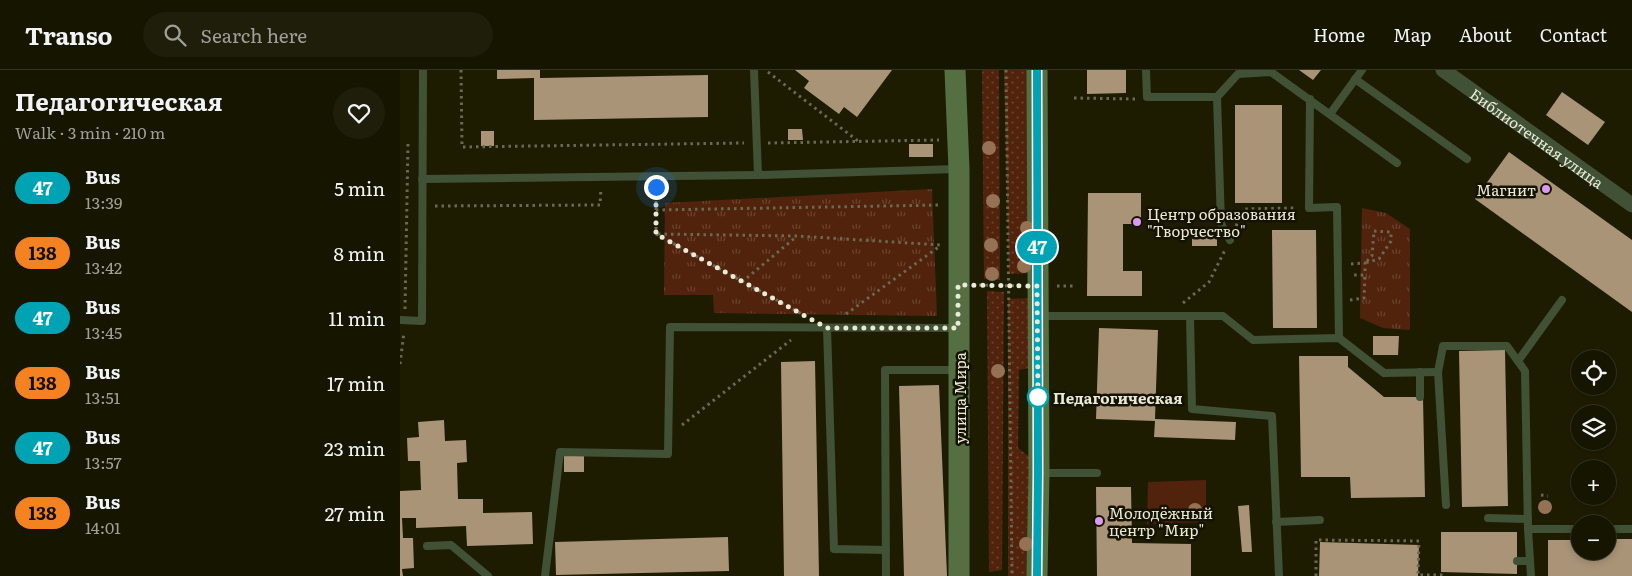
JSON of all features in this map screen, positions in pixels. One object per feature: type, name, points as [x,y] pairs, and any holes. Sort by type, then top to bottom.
[{"type":"street","name":"улица Мира","points":[[955,70],[958,169],[959,576]]},
{"type":"street","points":[[1037,70],[1037,576]]},
{"type":"street","name":"Библиотечная улица","points":[[1443,70],[1632,205]]},
{"type":"lane","points":[[402,320],[422,321],[424,206],[422,179],[423,70]]},
{"type":"lane","points":[[754,70],[755,143],[758,174]]},
{"type":"lane","points":[[1146,70],[1147,97],[1217,96]]},
{"type":"lane","points":[[1330,114],[1362,70]]},
{"type":"lane","points":[[1230,240],[1221,224],[1217,96],[1238,74],[1271,72],[1397,163]]},
{"type":"lane","points":[[1355,79],[1467,158]]},
{"type":"lane","points":[[1310,99],[1309,208],[1337,207],[1339,338]]},
{"type":"lane","points":[[422,179],[958,169]]},
{"type":"lane","points":[[1518,361],[1562,300]]},
{"type":"lane","points":[[1037,316],[1223,316],[1253,340],[1339,338],[1384,373],[1438,372]]},
{"type":"lane","points":[[1190,316],[1192,408],[1272,416],[1279,576]]},
{"type":"lane","points":[[545,576],[560,452],[668,454],[670,327],[958,328]]},
{"type":"lane","points":[[827,328],[834,549],[886,550]]},
{"type":"lane","points":[[1446,505],[1438,372],[1443,346],[1507,346],[1525,371],[1528,529],[1531,576]]},
{"type":"lane","points":[[886,576],[885,370],[959,370]]},
{"type":"lane","points":[[1420,372],[1420,397]]},
{"type":"lane","points":[[1038,473],[1097,473]]},
{"type":"lane","points":[[1488,518],[1528,519]]},
{"type":"lane","points":[[1276,522],[1320,520]]},
{"type":"lane","points":[[1528,529],[1571,529]]},
{"type":"lane","points":[[1616,529],[1632,529]]},
{"type":"lane","points":[[427,546],[451,546],[488,576]]},
{"type":"lane","points":[[1517,561],[1530,561]]},
{"type":"path","points":[[460,70],[462,148],[940,140]]},
{"type":"path","points":[[765,70],[859,141]]},
{"type":"path","points":[[1006,70],[1012,576]]},
{"type":"path","points":[[1074,98],[1132,100],[1147,97]]},
{"type":"path","points":[[400,311],[405,311],[408,138]]},
{"type":"path","points":[[656,187],[656,234]]},
{"type":"path","points":[[424,206],[600,205]]},
{"type":"path","points":[[656,210],[940,206]]},
{"type":"path","points":[[1338,265],[1365,263],[1379,259],[1391,241],[1391,232],[1374,231],[1372,256],[1365,263],[1364,298],[1338,302]]},
{"type":"path","points":[[656,234],[797,236],[942,245],[827,328],[656,234]]},
{"type":"path","points":[[742,282],[797,236]]},
{"type":"path","points":[[1338,276],[1365,274]]},
{"type":"path","points":[[958,285],[1076,286]]},
{"type":"path","points":[[400,364],[402,320]]},
{"type":"path","points":[[669,435],[808,327]]},
{"type":"path","points":[[1316,576],[1316,540],[1420,541],[1418,575],[1445,576]]},
{"type":"green space","points":[[982,70],[999,70],[1000,280],[984,279]]},
{"type":"green space","points":[[1004,70],[1030,70],[1032,273],[1009,274]]},
{"type":"green space","points":[[932,189],[937,316],[714,313],[713,295],[664,295],[665,203]]},
{"type":"green space","points":[[1362,208],[1386,213],[1410,229],[1410,330],[1383,328],[1360,318]]},
{"type":"green space","points":[[987,291],[1004,292],[1002,570],[989,572]]},
{"type":"green space","points":[[1031,298],[1030,368],[1019,370],[1018,448],[1032,459],[1032,576],[1008,576],[1008,299]]},
{"type":"green space","points":[[1206,480],[1206,522],[1147,524],[1148,482]]},
{"type":"building","points":[[497,70],[540,70],[540,78],[708,75],[708,117],[534,120],[534,78],[497,79]]},
{"type":"building","points":[[795,70],[892,70],[857,117],[844,107],[839,114],[804,88],[809,81]]},
{"type":"building","points":[[1087,70],[1126,70],[1126,93],[1087,94]]},
{"type":"building","points":[[1299,70],[1321,70],[1313,80]]},
{"type":"building","points":[[1562,92],[1605,122],[1588,145],[1546,115]]},
{"type":"building","points":[[1235,105],[1282,105],[1282,203],[1235,203]]},
{"type":"building","points":[[788,129],[802,129],[803,140],[788,140]]},
{"type":"building","points":[[481,131],[494,131],[494,146],[481,146]]},
{"type":"building","points":[[909,144],[933,144],[933,157],[909,157]]},
{"type":"building","points":[[1509,152],[1632,240],[1632,312],[1475,199]]},
{"type":"building","points":[[1088,193],[1141,193],[1141,224],[1123,224],[1123,271],[1142,271],[1142,296],[1087,296]]},
{"type":"building","points":[[1272,230],[1316,230],[1317,328],[1273,328]]},
{"type":"building","points":[[1192,233],[1217,233],[1217,246],[1192,246]]},
{"type":"building","points":[[1099,328],[1158,330],[1155,419],[1236,422],[1235,440],[1154,437],[1155,421],[1096,419]]},
{"type":"building","points":[[1373,336],[1399,336],[1398,355],[1373,355]]},
{"type":"building","points":[[1505,350],[1508,506],[1462,507],[1459,351]]},
{"type":"building","points":[[1299,356],[1348,356],[1348,367],[1384,397],[1423,397],[1425,497],[1351,498],[1350,477],[1301,477]]},
{"type":"building","points":[[815,361],[819,576],[784,576],[781,362]]},
{"type":"building","points":[[939,385],[947,576],[904,576],[899,386]]},
{"type":"building","points":[[444,420],[445,441],[466,440],[467,462],[457,463],[458,499],[483,499],[483,513],[532,512],[533,544],[467,546],[466,526],[416,528],[416,518],[402,518],[403,538],[413,538],[414,568],[402,569],[403,576],[400,576],[400,491],[421,490],[420,461],[408,461],[407,438],[419,437],[418,422]]},
{"type":"building","points":[[564,456],[584,456],[584,472],[564,472]]},
{"type":"building","points":[[1096,487],[1131,487],[1132,543],[1191,544],[1191,576],[1097,576]]},
{"type":"building","points":[[1249,505],[1252,552],[1242,552],[1238,506]]},
{"type":"building","points":[[1441,532],[1517,532],[1517,574],[1441,572]]},
{"type":"building","points":[[728,537],[729,571],[556,575],[555,542]]},
{"type":"building","points":[[1616,539],[1632,539],[1632,576],[1548,576],[1548,540],[1571,540],[1571,560],[1616,560]]},
{"type":"building","points":[[1320,542],[1419,545],[1418,576],[1319,576]]},
{"type":"bus line","name":"47","points":[[1037,70],[1037,576]]},
{"type":"place","name":"Магнит","points":[[1546,189]]},
{"type":"place","name":"Центр образования \"Творчество\"","points":[[1137,222]]},
{"type":"place","name":"Педагогическая","points":[[1038,397]]},
{"type":"place","name":"Молодёжный центр \"Мир\"","points":[[1099,521]]},
{"type":"route","points":[[656,187],[656,234],[827,328],[958,328],[958,285],[1037,286],[1038,397]]}]
